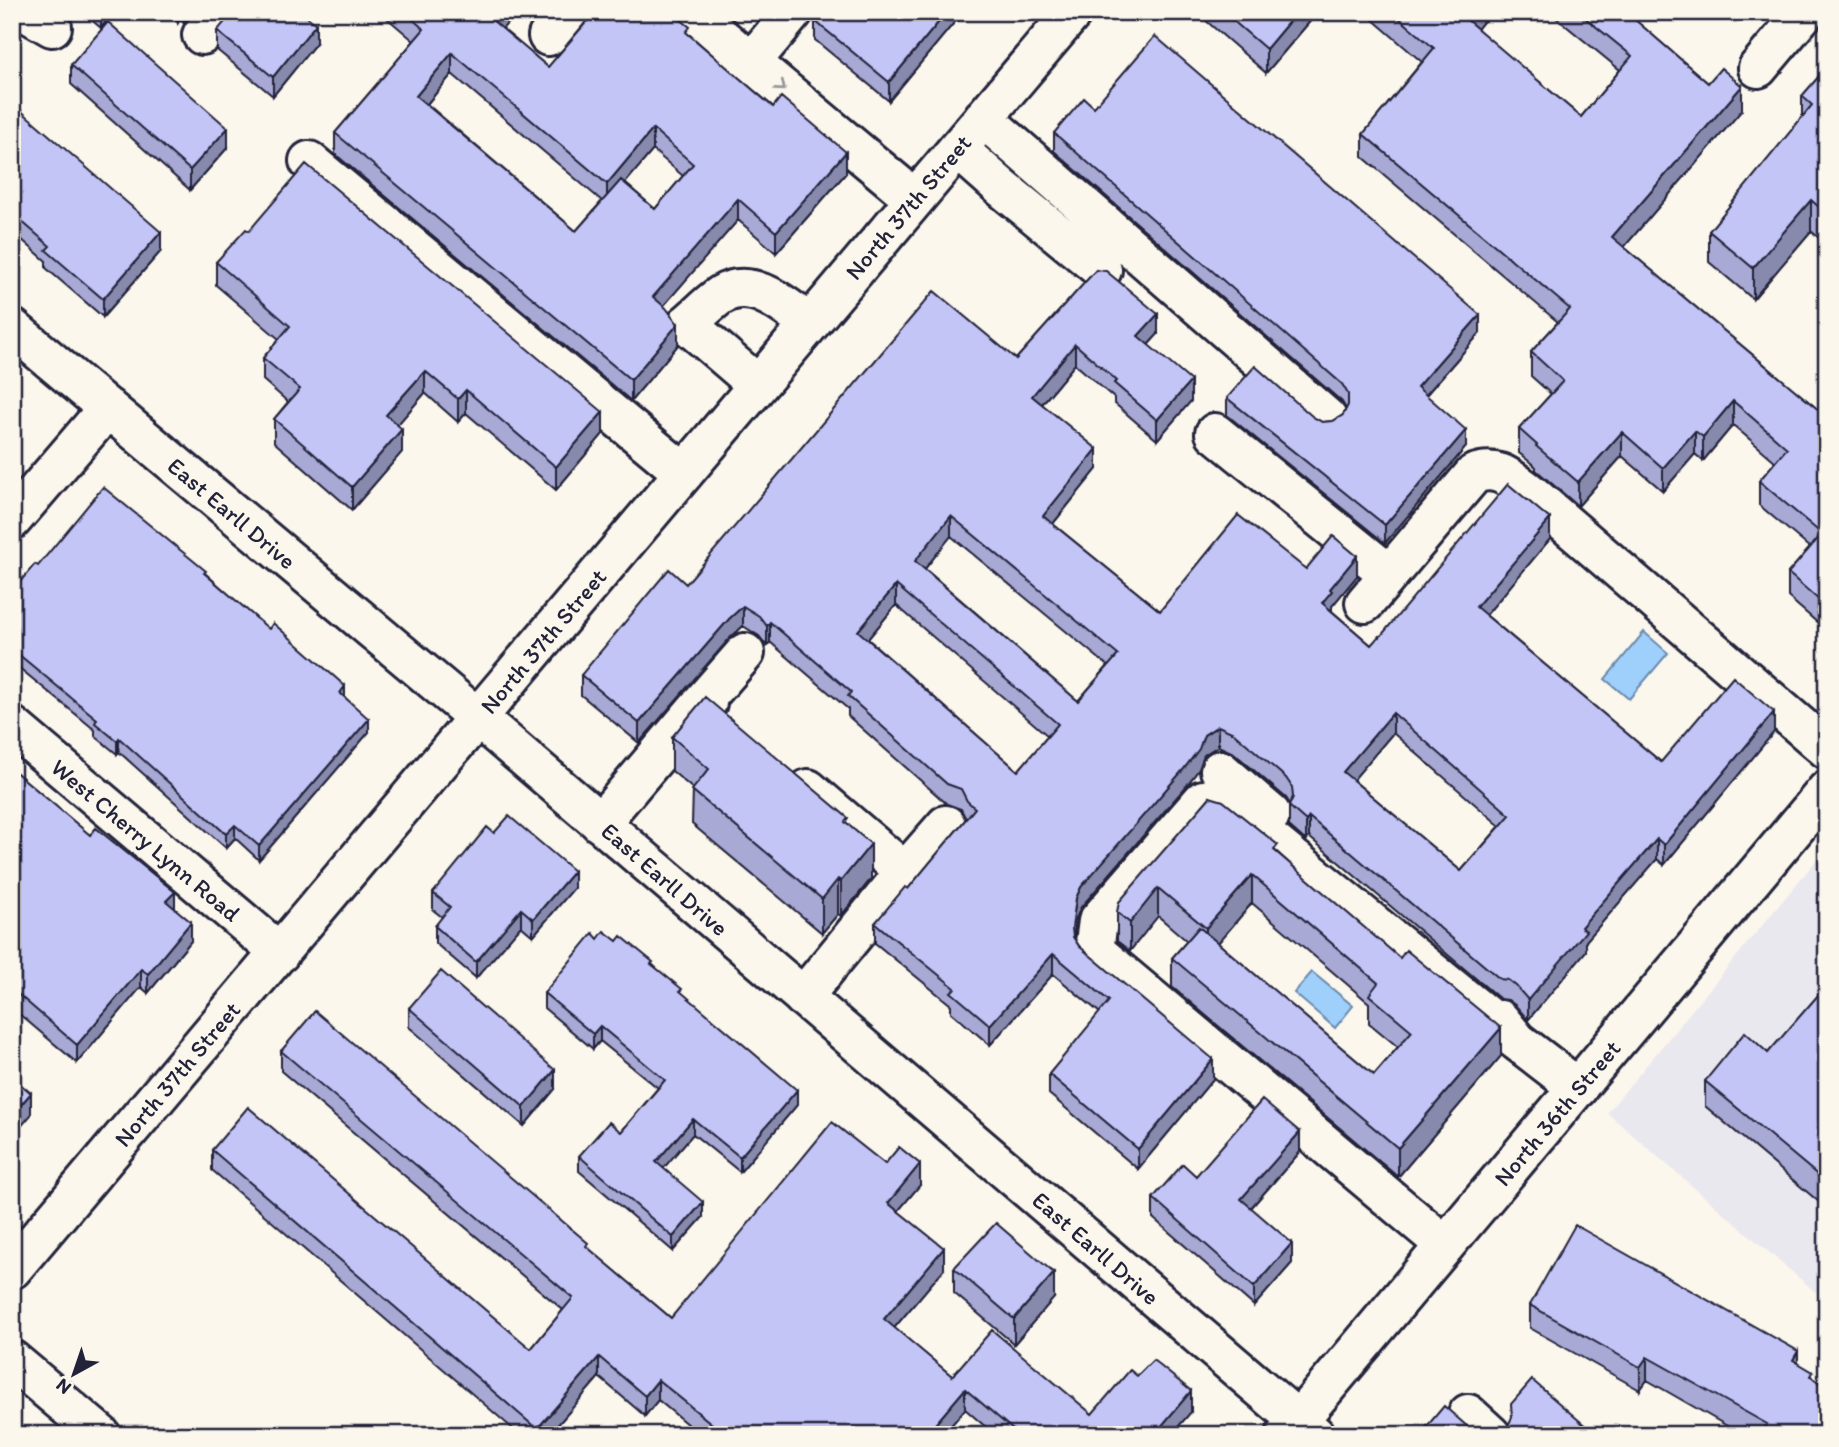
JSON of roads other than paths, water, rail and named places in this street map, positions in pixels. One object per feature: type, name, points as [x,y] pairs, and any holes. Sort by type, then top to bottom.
[{"type":"street","points":[[691,12],[915,199]]},
{"type":"street","points":[[751,62],[793,12]]},
{"type":"street","name":"North 37th Street","points":[[12,1269],[1073,12]]},
{"type":"street","points":[[1758,68],[1805,12]]},
{"type":"street","points":[[983,118],[1327,418]]},
{"type":"street","points":[[958,149],[1102,270]]},
{"type":"street","points":[[309,161],[684,472]]},
{"type":"street","points":[[758,385],[687,324],[723,294],[745,289],[776,299],[809,324]]},
{"type":"street","name":"East Earll Drive","points":[[12,328],[478,718],[803,996],[1299,1430]]},
{"type":"street","points":[[12,520],[108,408]]},
{"type":"street","points":[[1214,433],[1377,589],[1474,474],[1487,469],[1505,475],[1530,493],[1827,749]]},
{"type":"street","points":[[600,823],[745,653]]},
{"type":"street","points":[[704,700],[736,727]]},
{"type":"street","name":"West Cherry Lynn Road","points":[[12,726],[280,953]]},
{"type":"street","points":[[778,763],[905,872]]},
{"type":"street","points":[[1220,770],[1488,1005],[1517,1041]]},
{"type":"street","name":"North 36th Street","points":[[1299,1430],[1446,1245],[1827,790]]},
{"type":"street","points":[[1446,1245],[1094,950],[1098,921],[1203,800],[1234,810],[1578,1088]]},
{"type":"street","points":[[803,996],[946,825]]},
{"type":"street","points":[[12,1360],[102,1435]]},
{"type":"water","points":[[1644,632],[1668,653],[1629,699],[1605,679]]},
{"type":"water","points":[[1312,972],[1353,1006],[1335,1028],[1294,993]]}]
